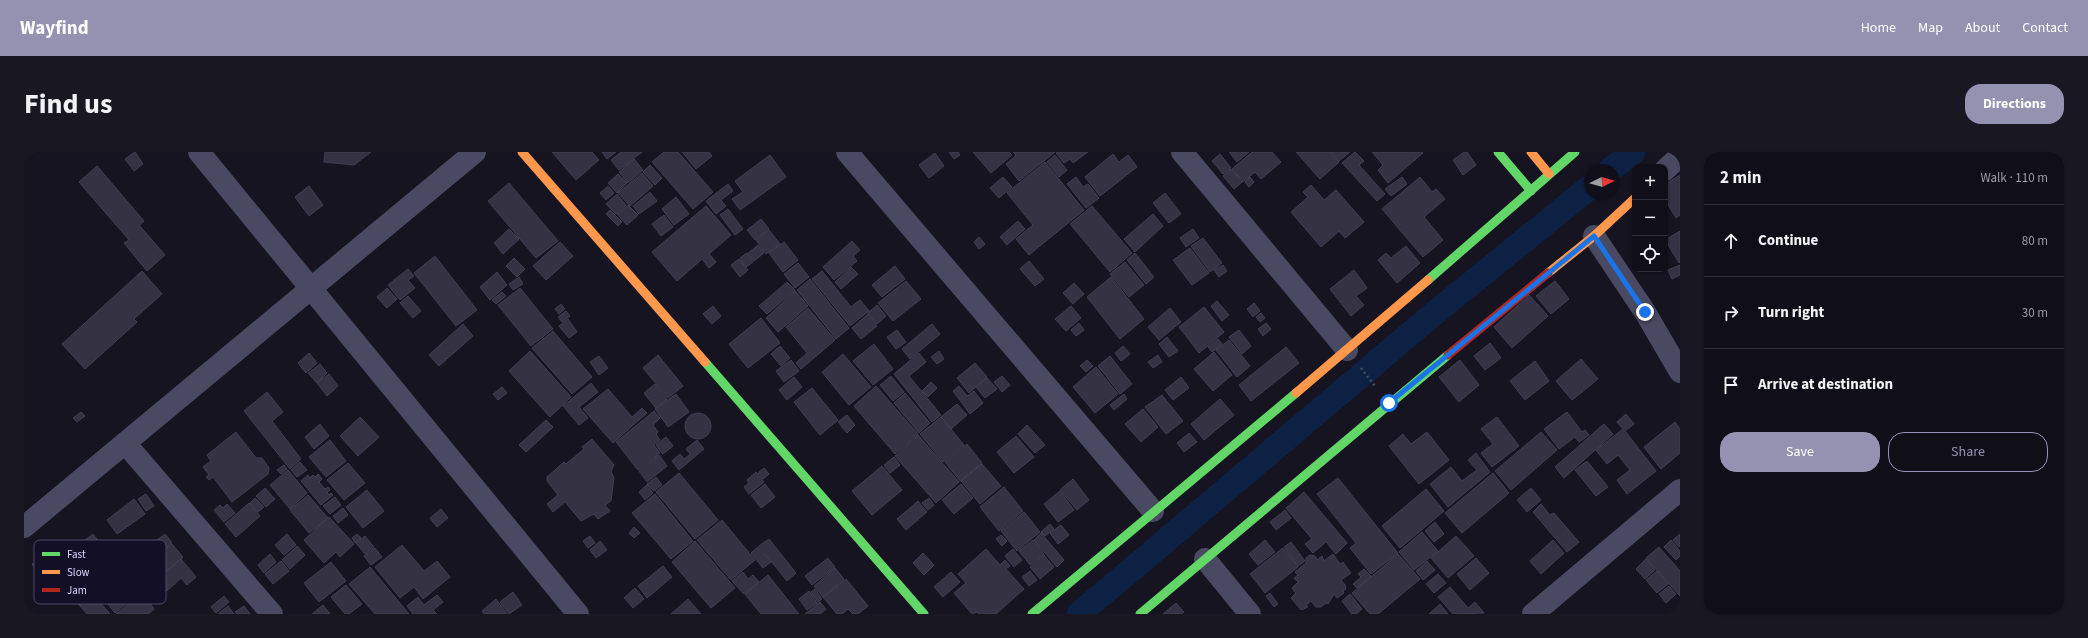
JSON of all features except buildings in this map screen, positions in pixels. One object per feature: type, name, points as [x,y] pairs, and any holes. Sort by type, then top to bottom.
[{"type":"street","points":[[199,152],[578,614]]},
{"type":"street","points":[[24,527],[476,152]]},
{"type":"street","points":[[522,152],[924,614]]},
{"type":"street","points":[[847,152],[1153,512]]},
{"type":"street","points":[[1182,152],[1352,358]]},
{"type":"street","points":[[1498,152],[1530,190]]},
{"type":"street","points":[[1531,152],[1549,174]]},
{"type":"street","points":[[1032,614],[1153,512],[1352,358],[1530,190],[1575,152]]},
{"type":"street","points":[[1668,167],[1680,156]]},
{"type":"street","points":[[1140,614],[1389,403],[1594,236],[1633,200]]},
{"type":"street","points":[[1594,236],[1645,312],[1680,372]]},
{"type":"street","points":[[125,443],[272,614]]},
{"type":"street","points":[[1533,614],[1680,490]]},
{"type":"street","points":[[1205,559],[1250,614]]},
{"type":"path","points":[[1352,358],[1378,389]]},
{"type":"waterway","points":[[1618,164],[1633,152]]},
{"type":"waterway","points":[[1079,614],[1431,316],[1584,192]]},
{"type":"traffic: fast","points":[[1498,152],[1531,191]]},
{"type":"traffic: fast","points":[[1428,280],[1575,152]]},
{"type":"traffic: fast","points":[[1140,614],[1448,355]]},
{"type":"traffic: fast","points":[[705,362],[924,614]]},
{"type":"traffic: fast","points":[[1032,614],[1296,393]]},
{"type":"traffic: slow","points":[[522,152],[705,362]]},
{"type":"traffic: slow","points":[[1531,152],[1549,174]]},
{"type":"traffic: slow","points":[[1548,273],[1594,236],[1633,200]]},
{"type":"traffic: slow","points":[[1296,393],[1428,280]]},
{"type":"traffic: jam","points":[[1448,355],[1548,273]]},
{"type":"route","points":[[1389,403],[1594,236],[1645,312]]}]
